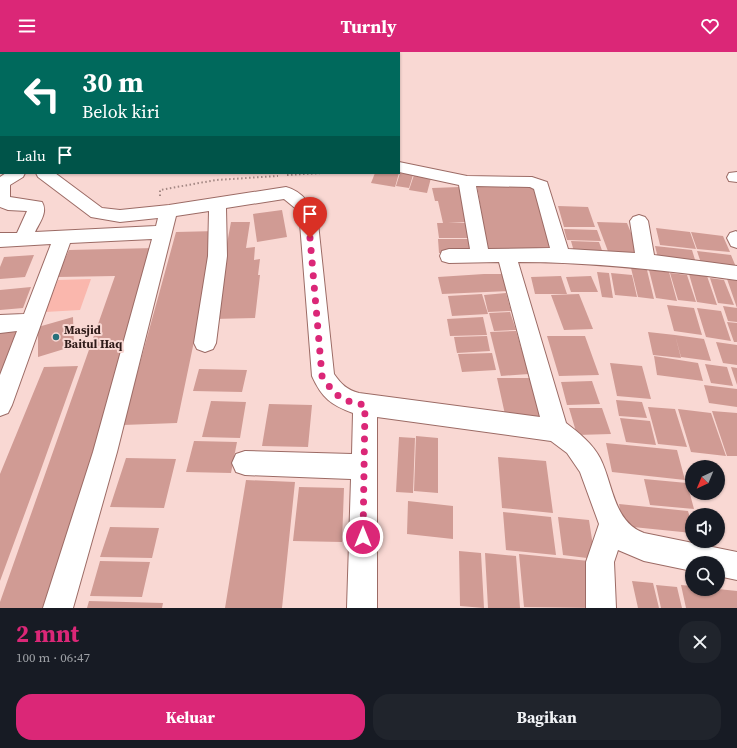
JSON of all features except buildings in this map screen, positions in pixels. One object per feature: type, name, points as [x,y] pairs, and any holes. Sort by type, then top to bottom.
[{"type":"street","points":[[400,167],[467,181],[532,182],[541,186],[561,255]]},
{"type":"street","points":[[16,174],[2,183],[1,200],[8,204],[36,206],[36,212],[23,239]]},
{"type":"street","points":[[45,174],[97,213],[164,219]]},
{"type":"street","points":[[467,181],[480,255]]},
{"type":"street","points":[[0,240],[63,237],[164,219],[217,204],[286,193],[293,196],[300,202],[309,223],[322,376],[332,391],[340,397],[365,405],[556,430],[576,445],[591,466],[602,500],[612,524],[628,541],[644,547],[737,566]]},
{"type":"street","points":[[205,343],[213,292],[220,226],[217,204]]},
{"type":"street","points":[[58,608],[105,452],[164,219]]},
{"type":"street","points":[[639,221],[646,261]]},
{"type":"street","points":[[0,405],[63,237]]},
{"type":"street","points":[[449,256],[561,255],[646,261],[737,272]]},
{"type":"street","points":[[507,256],[556,430]]},
{"type":"street","points":[[0,324],[30,322]]},
{"type":"street","points":[[362,608],[365,405]]},
{"type":"street","points":[[245,463],[364,467]]},
{"type":"street","points":[[601,608],[600,562],[612,524]]},
{"type":"path","points":[[164,219],[160,190],[216,180],[307,174]]},
{"type":"shaded area","points":[[91,279],[80,310],[45,312],[58,280]]},
{"type":"place","name":"Masjid Baitul Haq","points":[[56,337]]},
{"type":"route","points":[[310,238],[322,376],[332,391],[344,400],[365,405],[363,537]]}]
